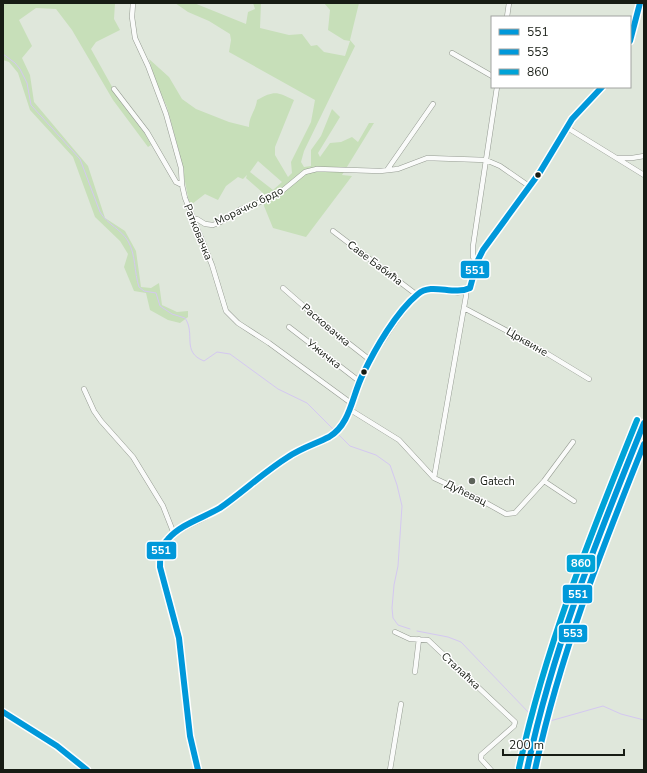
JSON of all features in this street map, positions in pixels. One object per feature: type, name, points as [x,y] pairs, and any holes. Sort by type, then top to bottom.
[{"type":"main road","points":[[527,770],[540,713],[567,622],[607,513],[644,423]]},
{"type":"street","name":"Ратковачка","points":[[133,3],[132,17],[135,38],[148,66],[166,114],[180,163],[182,185],[212,265],[222,302],[231,317],[350,406]]},
{"type":"street","points":[[507,16],[509,3]]},
{"type":"street","points":[[631,37],[640,3]]},
{"type":"street","points":[[452,53],[491,75]]},
{"type":"street","points":[[477,262],[473,257],[473,246],[496,88]]},
{"type":"street","points":[[434,478],[466,290],[473,282],[477,262],[491,238],[529,186],[566,127],[582,107],[601,88]]},
{"type":"street","points":[[114,89],[147,132],[176,182],[182,185]]},
{"type":"street","points":[[387,170],[433,104]]},
{"type":"street","points":[[566,127],[644,175]]},
{"type":"street","points":[[616,157],[632,158],[644,156]]},
{"type":"street","name":"Морачко брдо","points":[[194,219],[197,219],[205,224],[213,225],[223,221],[241,209],[263,201],[282,191],[305,172],[317,169],[336,171],[398,169],[427,158],[486,160],[500,166],[529,186]]},
{"type":"street","name":"Саве Бабића","points":[[333,231],[417,295]]},
{"type":"street","name":"Расковачка","points":[[283,288],[324,324],[370,360]]},
{"type":"street","points":[[198,770],[190,736],[179,638],[159,562],[160,549],[174,534],[221,508],[299,450],[335,433],[343,425],[359,381],[370,360],[403,310],[417,295],[429,289],[466,290]]},
{"type":"street","name":"Црквине","points":[[464,308],[528,342],[589,378]]},
{"type":"street","name":"Ужичка","points":[[289,327],[359,381]]},
{"type":"street","points":[[84,389],[94,411],[101,421],[133,457],[163,506],[174,534]]},
{"type":"street","name":"Дућевац","points":[[350,406],[399,440],[434,478],[479,499],[506,514],[515,513],[544,481],[573,442]]},
{"type":"street","points":[[544,481],[574,501]]},
{"type":"street","name":"Сталаћка","points":[[395,632],[410,639],[428,640],[515,722],[514,726],[480,755],[481,759],[490,770]]},
{"type":"street","points":[[415,672],[419,639]]},
{"type":"street","points":[[390,770],[400,704]]},
{"type":"street","points":[[3,712],[57,746],[87,770]]},
{"type":"green space","points":[[3,3],[115,3],[114,19],[120,30],[96,42],[91,49],[120,101],[145,134],[151,145],[148,147],[113,100],[72,30],[56,9],[36,8],[19,20],[32,46],[22,58],[30,75],[34,102],[88,166],[105,218],[125,231],[136,251],[141,287],[151,288],[159,283],[162,305],[177,312],[188,311],[188,317],[180,323],[168,320],[150,310],[146,293],[134,291],[124,267],[128,254],[120,241],[95,217],[73,157],[30,110],[18,73],[9,62],[3,60]]},
{"type":"green space","points":[[175,3],[194,3],[246,24],[248,12],[255,9],[253,3],[261,3],[260,28],[289,35],[302,34],[311,46],[317,45],[324,52],[345,56],[350,41],[344,40],[328,30],[330,10],[324,3],[359,3],[350,40],[355,46],[304,151],[301,162],[304,167],[311,166],[311,150],[321,136],[332,109],[340,117],[318,153],[320,157],[330,143],[341,142],[352,137],[358,142],[369,123],[374,123],[342,175],[352,176],[306,237],[273,228],[264,206],[263,193],[246,178],[247,175],[243,179],[238,177],[226,186],[218,200],[205,194],[192,204],[189,202],[179,151],[167,107],[155,80],[149,59],[169,77],[182,99],[196,109],[229,122],[249,127],[257,100],[272,93],[284,95],[294,100],[275,147],[275,155],[288,177],[292,173],[291,162],[311,122],[315,100],[229,52],[231,40],[230,34],[209,21],[188,12]],"holes":[[[258,161],[282,182],[273,190],[250,172]]]},
{"type":"waterway","points":[[3,54],[20,69],[27,83],[31,105],[80,159],[100,212],[122,233],[131,246],[139,287],[144,291],[156,293],[160,306],[172,314],[185,318],[188,324],[193,353],[204,361],[217,352],[230,354],[278,389],[307,403],[335,431]]},
{"type":"waterway","points":[[338,434],[350,446],[376,455],[390,465],[402,506],[398,566],[394,585],[392,608],[393,618],[398,625],[410,629]]},
{"type":"waterway","points":[[417,631],[448,637],[461,642],[531,715],[536,716]]},
{"type":"waterway","points":[[544,719],[550,721],[603,706],[621,714],[644,720]]},
{"type":"transit line","name":"551","points":[[631,37],[640,3]]},
{"type":"transit line","name":"551","points":[[198,770],[190,736],[179,638],[160,567],[160,555],[163,545],[179,529],[220,508],[270,469],[293,454],[329,437],[342,425],[347,417],[359,382],[374,353],[394,321],[410,302],[418,294],[424,291],[430,289],[457,291],[470,288],[477,262],[483,250],[540,172],[572,119],[601,88]]},
{"type":"transit line","name":"860","points":[[519,768],[542,679],[570,591],[637,420]]},
{"type":"transit line","name":"551","points":[[527,770],[537,725],[563,637],[593,551],[644,423]]},
{"type":"transit line","name":"553","points":[[535,770],[556,686],[582,605],[644,444]]},
{"type":"transit line","name":"551","points":[[3,712],[57,746],[87,770]]},
{"type":"place","name":"Gatech","points":[[472,481]]}]
